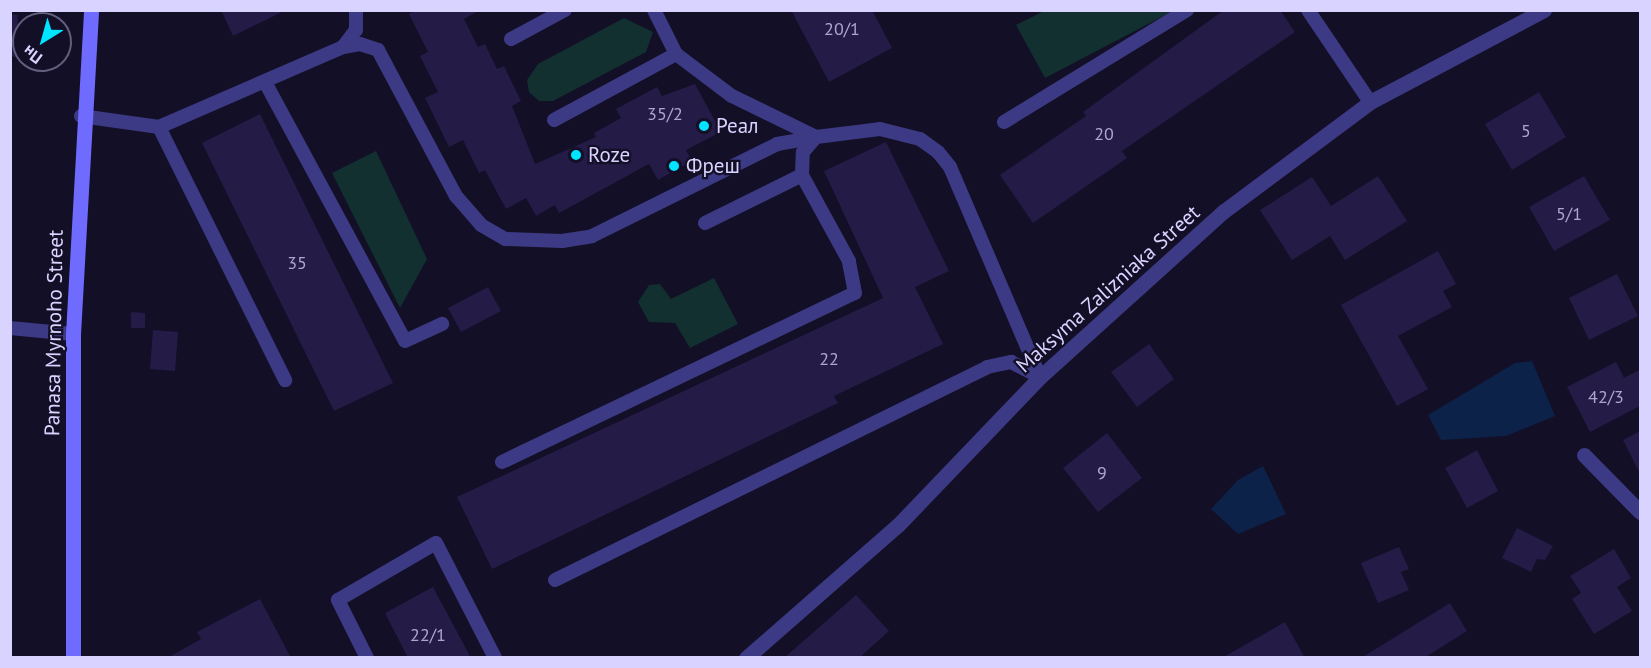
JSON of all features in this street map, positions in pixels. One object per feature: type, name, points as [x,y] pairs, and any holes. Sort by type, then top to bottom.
[{"type":"main road","name":"Panasa Myrnoho Street","points":[[73,657],[73,334],[81,116],[91,10]]},
{"type":"street","name":"Maksyma Zalizniaka Street","points":[[746,657],[898,525],[1041,378],[1224,211],[1370,102],[1544,10]]},
{"type":"street","points":[[1584,455],[1641,512]]},
{"type":"lane","points":[[343,47],[356,30],[356,10]]},
{"type":"lane","points":[[512,39],[565,10]]},
{"type":"lane","points":[[654,10],[676,54],[732,96],[816,137]]},
{"type":"lane","points":[[1004,122],[1187,10]]},
{"type":"lane","points":[[1308,10],[1370,102]]},
{"type":"lane","points":[[81,116],[159,128],[343,47],[360,44],[378,50],[456,196],[481,225],[505,239],[562,241],[592,236],[777,144],[880,129],[920,139],[938,152],[950,167],[1041,378]]},
{"type":"lane","points":[[554,120],[676,54]]},
{"type":"lane","points":[[265,82],[405,341],[442,324]]},
{"type":"lane","points":[[159,128],[285,380]]},
{"type":"lane","points":[[502,462],[855,293],[849,261],[802,175],[803,152],[816,137]]},
{"type":"lane","points":[[705,223],[802,175]]},
{"type":"lane","points":[[10,328],[73,334]]},
{"type":"lane","points":[[555,580],[987,368],[1011,362],[1041,378]]},
{"type":"lane","points":[[367,657],[338,600],[436,543],[495,657]]},
{"type":"green space","points":[[1044,11],[1173,11],[1045,78],[1016,25]]},
{"type":"green space","points":[[624,18],[653,32],[646,52],[553,101],[539,101],[529,92],[527,80],[538,64]]},
{"type":"green space","points":[[376,151],[427,259],[400,308],[332,173]]},
{"type":"green space","points":[[714,278],[738,324],[690,348],[675,323],[649,322],[638,302],[649,285],[660,284],[671,299]]},
{"type":"water","points":[[1532,361],[1555,416],[1506,436],[1441,440],[1428,415],[1515,363]]},
{"type":"water","points":[[1263,466],[1286,514],[1238,534],[1211,509],[1238,480]]},
{"type":"building","points":[[221,10],[286,10],[233,36]]},
{"type":"building","points":[[416,10],[480,10],[464,19],[478,47],[485,44],[497,69],[504,66],[521,101],[512,106],[535,164],[596,137],[594,133],[621,118],[616,109],[657,87],[662,96],[695,84],[721,132],[686,150],[692,161],[658,180],[649,164],[559,213],[555,205],[536,216],[526,198],[506,209],[485,170],[479,173],[463,140],[449,147],[425,98],[438,92],[420,56],[428,52],[409,14]]},
{"type":"building","points":[[791,10],[872,10],[892,48],[829,82]]},
{"type":"building","points":[[1224,10],[1280,10],[1295,32],[1122,151],[1127,158],[1033,223],[1000,175],[1086,116],[1083,112]]},
{"type":"building","points":[[10,14],[12,14],[12,56],[10,56]]},
{"type":"building","points":[[1539,92],[1566,137],[1512,170],[1485,124]]},
{"type":"building","points":[[260,114],[393,383],[334,411],[202,143]]},
{"type":"building","points":[[886,142],[949,271],[915,287],[943,344],[834,396],[838,403],[492,569],[457,497],[883,298],[824,171]]},
{"type":"building","points":[[1378,176],[1407,221],[1345,260],[1330,236],[1292,260],[1260,210],[1312,177],[1331,206]]},
{"type":"building","points":[[1584,176],[1610,220],[1554,251],[1529,207]]},
{"type":"building","points":[[1438,251],[1456,284],[1443,291],[1452,307],[1398,336],[1428,389],[1397,406],[1341,305]]},
{"type":"building","points":[[1617,274],[1638,316],[1589,340],[1569,298]]},
{"type":"building","points":[[488,287],[501,311],[461,332],[448,308]]},
{"type":"building","points":[[131,312],[145,313],[145,328],[131,328]]},
{"type":"building","points":[[153,330],[178,332],[175,371],[150,369]]},
{"type":"building","points":[[1149,344],[1174,379],[1137,407],[1111,372]]},
{"type":"building","points":[[1616,362],[1624,378],[1639,370],[1640,406],[1590,432],[1567,387]]},
{"type":"building","points":[[1640,431],[1640,474],[1623,440]]},
{"type":"building","points":[[1107,433],[1142,478],[1098,512],[1063,468]]},
{"type":"building","points":[[1477,450],[1498,491],[1467,508],[1445,468]]},
{"type":"building","points":[[1517,528],[1553,546],[1545,560],[1537,559],[1531,572],[1502,558]]},
{"type":"building","points":[[1399,547],[1409,569],[1401,572],[1409,590],[1378,603],[1361,563]]},
{"type":"building","points":[[1614,549],[1631,578],[1617,587],[1632,611],[1594,634],[1572,599],[1581,593],[1570,576]]},
{"type":"building","points":[[433,587],[471,658],[408,658],[385,613]]},
{"type":"building","points":[[856,595],[889,631],[859,658],[784,658]]},
{"type":"building","points":[[260,599],[291,658],[167,658],[201,639],[197,632]]},
{"type":"building","points":[[1450,603],[1467,631],[1424,658],[1361,658]]},
{"type":"building","points":[[1285,622],[1305,658],[1222,658]]},
{"type":"place","name":"Реал","points":[[704,126]]},
{"type":"place","name":"Roze","points":[[576,155]]},
{"type":"place","name":"Фреш","points":[[674,166]]}]
